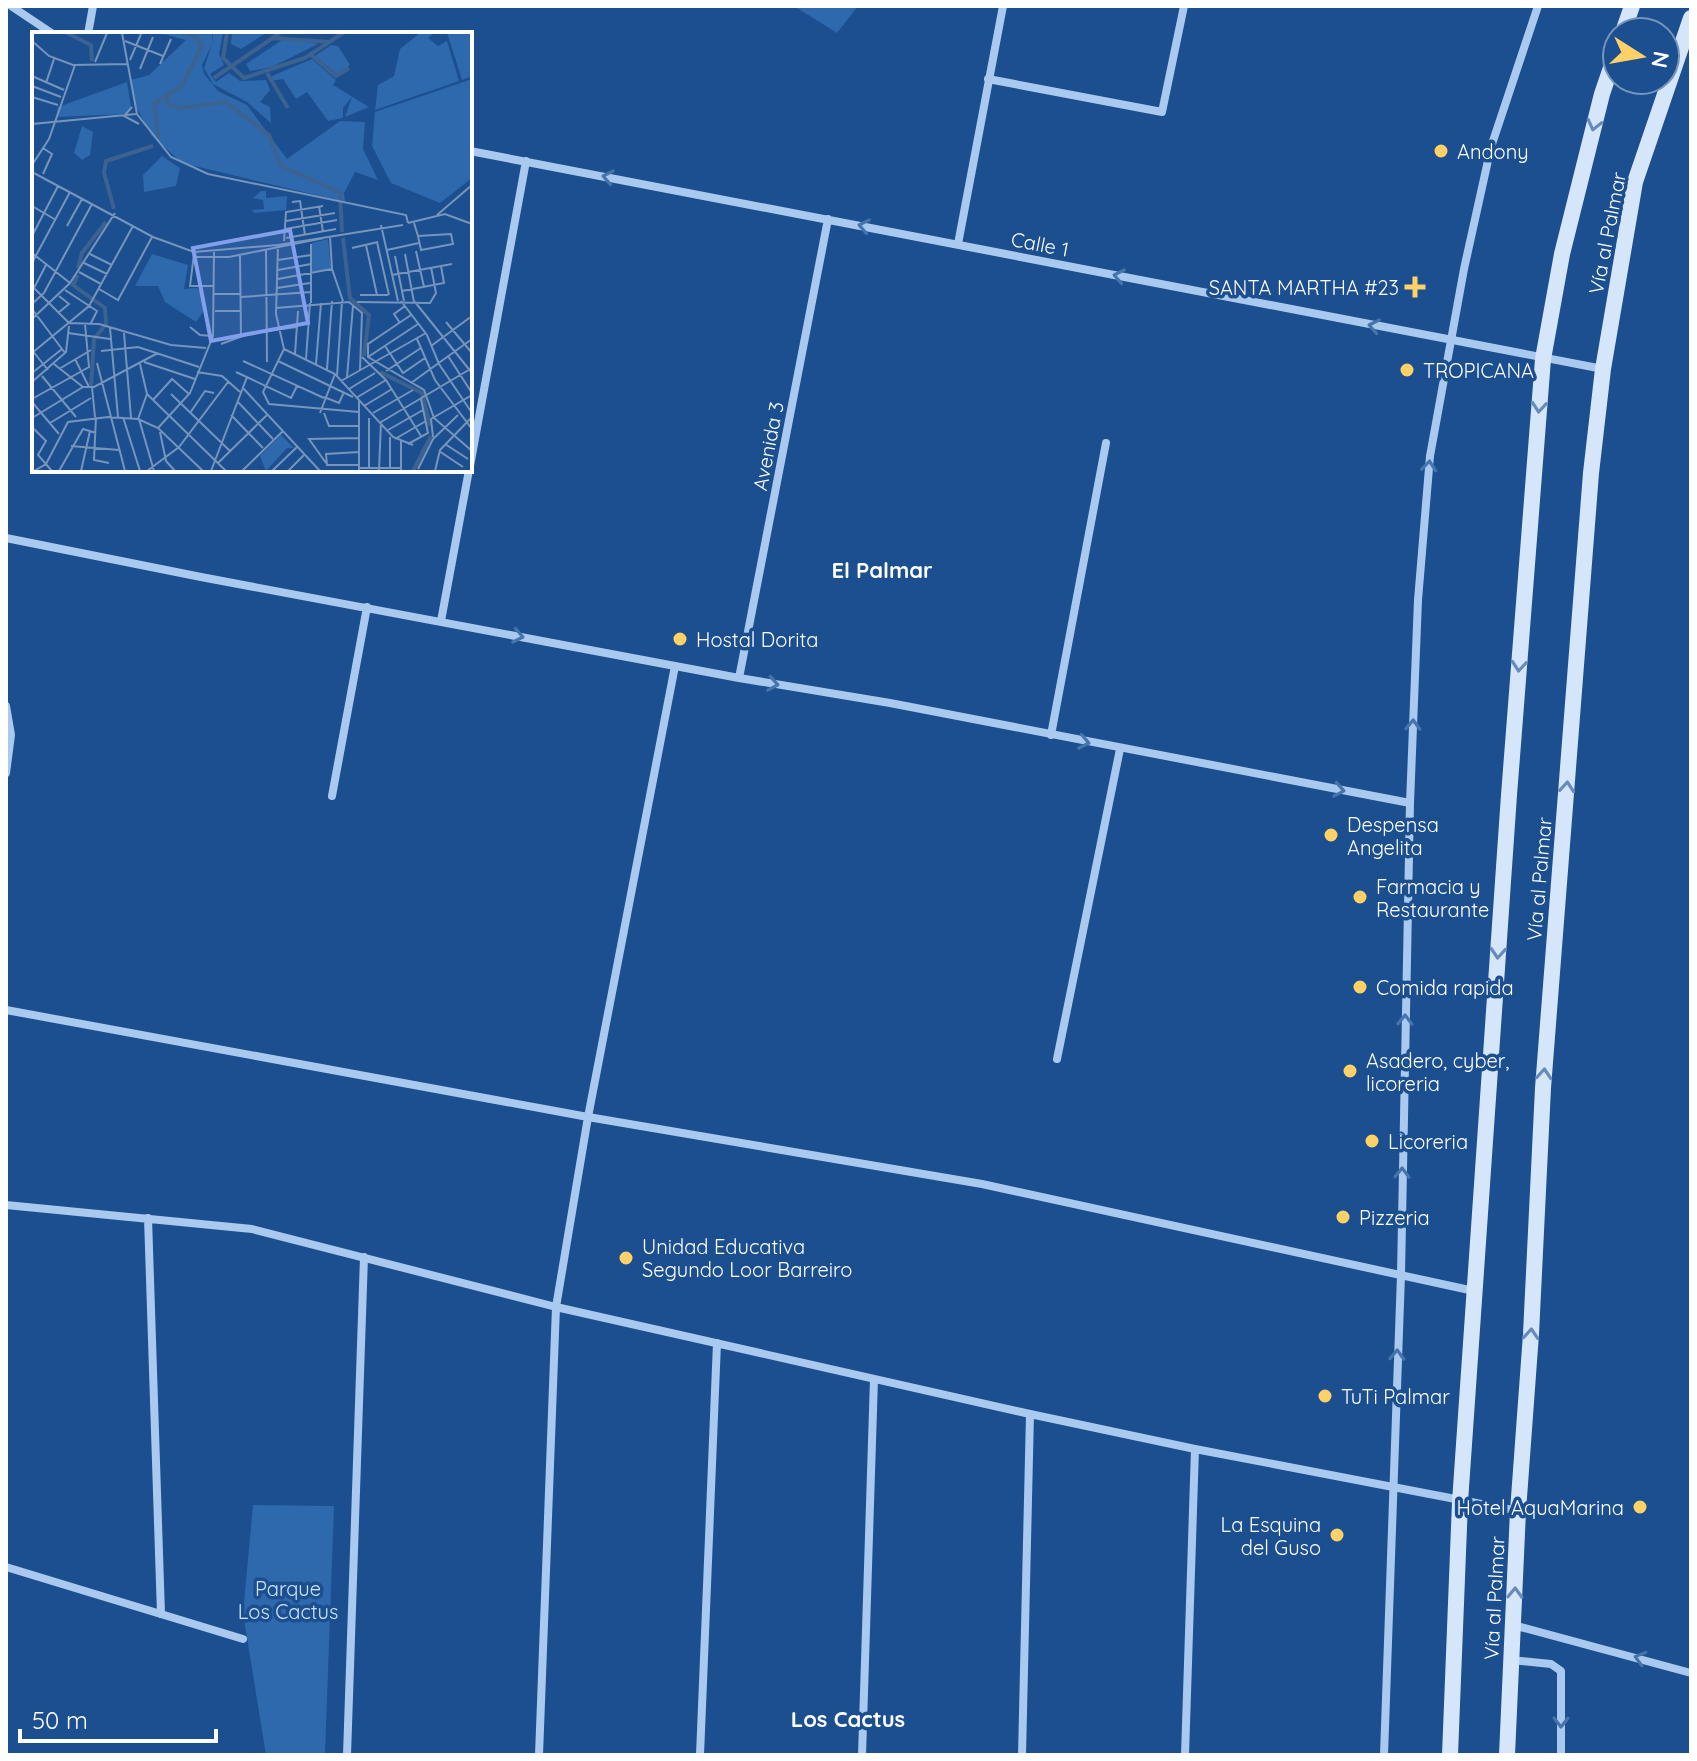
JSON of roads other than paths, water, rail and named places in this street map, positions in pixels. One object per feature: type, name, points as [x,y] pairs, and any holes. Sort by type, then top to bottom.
[{"type":"main road","name":"Vía al Palmar","points":[[1507,1755],[1546,1043],[1591,473],[1603,369],[1635,182],[1691,18]]},
{"type":"main road","name":"Vía al Palmar","points":[[1450,1755],[1460,1502],[1543,359],[1562,254],[1602,96]]},
{"type":"street","points":[[11,6],[50,32]]},
{"type":"street","points":[[88,32],[93,6]]},
{"type":"street","points":[[958,244],[1003,6]]},
{"type":"street","points":[[988,79],[1162,112],[1184,6]]},
{"type":"street","points":[[1384,1755],[1401,1275],[1410,803],[1418,600],[1430,456],[1491,147],[1538,6]]},
{"type":"street","name":"Calle 1","points":[[472,151],[1603,369]]},
{"type":"street","points":[[473,435],[526,161]]},
{"type":"street","name":"Avenida 3","points":[[739,678],[828,219]]},
{"type":"street","points":[[1051,735],[1106,443]]},
{"type":"street","points":[[441,621],[469,472]]},
{"type":"street","points":[[6,538],[1410,803]]},
{"type":"street","points":[[332,796],[367,607]]},
{"type":"street","points":[[539,1755],[556,1307],[588,1117],[675,666]]},
{"type":"street","points":[[6,706],[11,735],[6,773]]},
{"type":"street","points":[[1057,1059],[1120,749]]},
{"type":"street","points":[[6,1010],[588,1117],[982,1184],[1475,1291]]},
{"type":"street","points":[[6,1205],[252,1229],[556,1307],[1030,1414],[1460,1502],[1518,1511]]},
{"type":"street","points":[[148,1218],[161,1614]]},
{"type":"street","points":[[347,1755],[364,1257]]},
{"type":"street","points":[[700,1755],[717,1343]]},
{"type":"street","points":[[862,1755],[874,1379]]},
{"type":"street","points":[[1022,1755],[1030,1414]]},
{"type":"street","points":[[1185,1755],[1195,1449]]},
{"type":"street","points":[[6,1567],[243,1639]]},
{"type":"street","points":[[1513,1625],[1691,1673]]},
{"type":"street","points":[[1510,1660],[1551,1664],[1561,1671],[1561,1755]]},
{"type":"place","name":"Andony","points":[[1441,151]]},
{"type":"place","name":"SANTA MARTHA #23","points":[[1415,287]]},
{"type":"place","name":"TROPICANA","points":[[1407,370]]},
{"type":"place","name":"Hostal Dorita","points":[[680,639]]},
{"type":"place","name":"Despensa Angelita","points":[[1331,835]]},
{"type":"place","name":"Farmacia y Restaurante","points":[[1360,897]]},
{"type":"place","name":"Comida rapida","points":[[1360,987]]},
{"type":"place","name":"Asadero, cyber, licoreria","points":[[1350,1071]]},
{"type":"place","name":"Licoreria","points":[[1372,1141]]},
{"type":"place","name":"Pizzeria","points":[[1343,1217]]},
{"type":"place","name":"Unidad Educativa Segundo Loor Barreiro","points":[[626,1258]]},
{"type":"place","name":"TuTi Palmar","points":[[1325,1396]]},
{"type":"place","name":"Hotel AquaMarina","points":[[1640,1507]]},
{"type":"place","name":"La Esquina del Guso","points":[[1337,1535]]},
{"type":"district","name":"El Palmar","points":[[882,570]]},
{"type":"district","name":"Los Cactus","points":[[848,1719]]},
{"type":"park label","name":"Parque Los Cactus","points":[[288,1600]]}]
